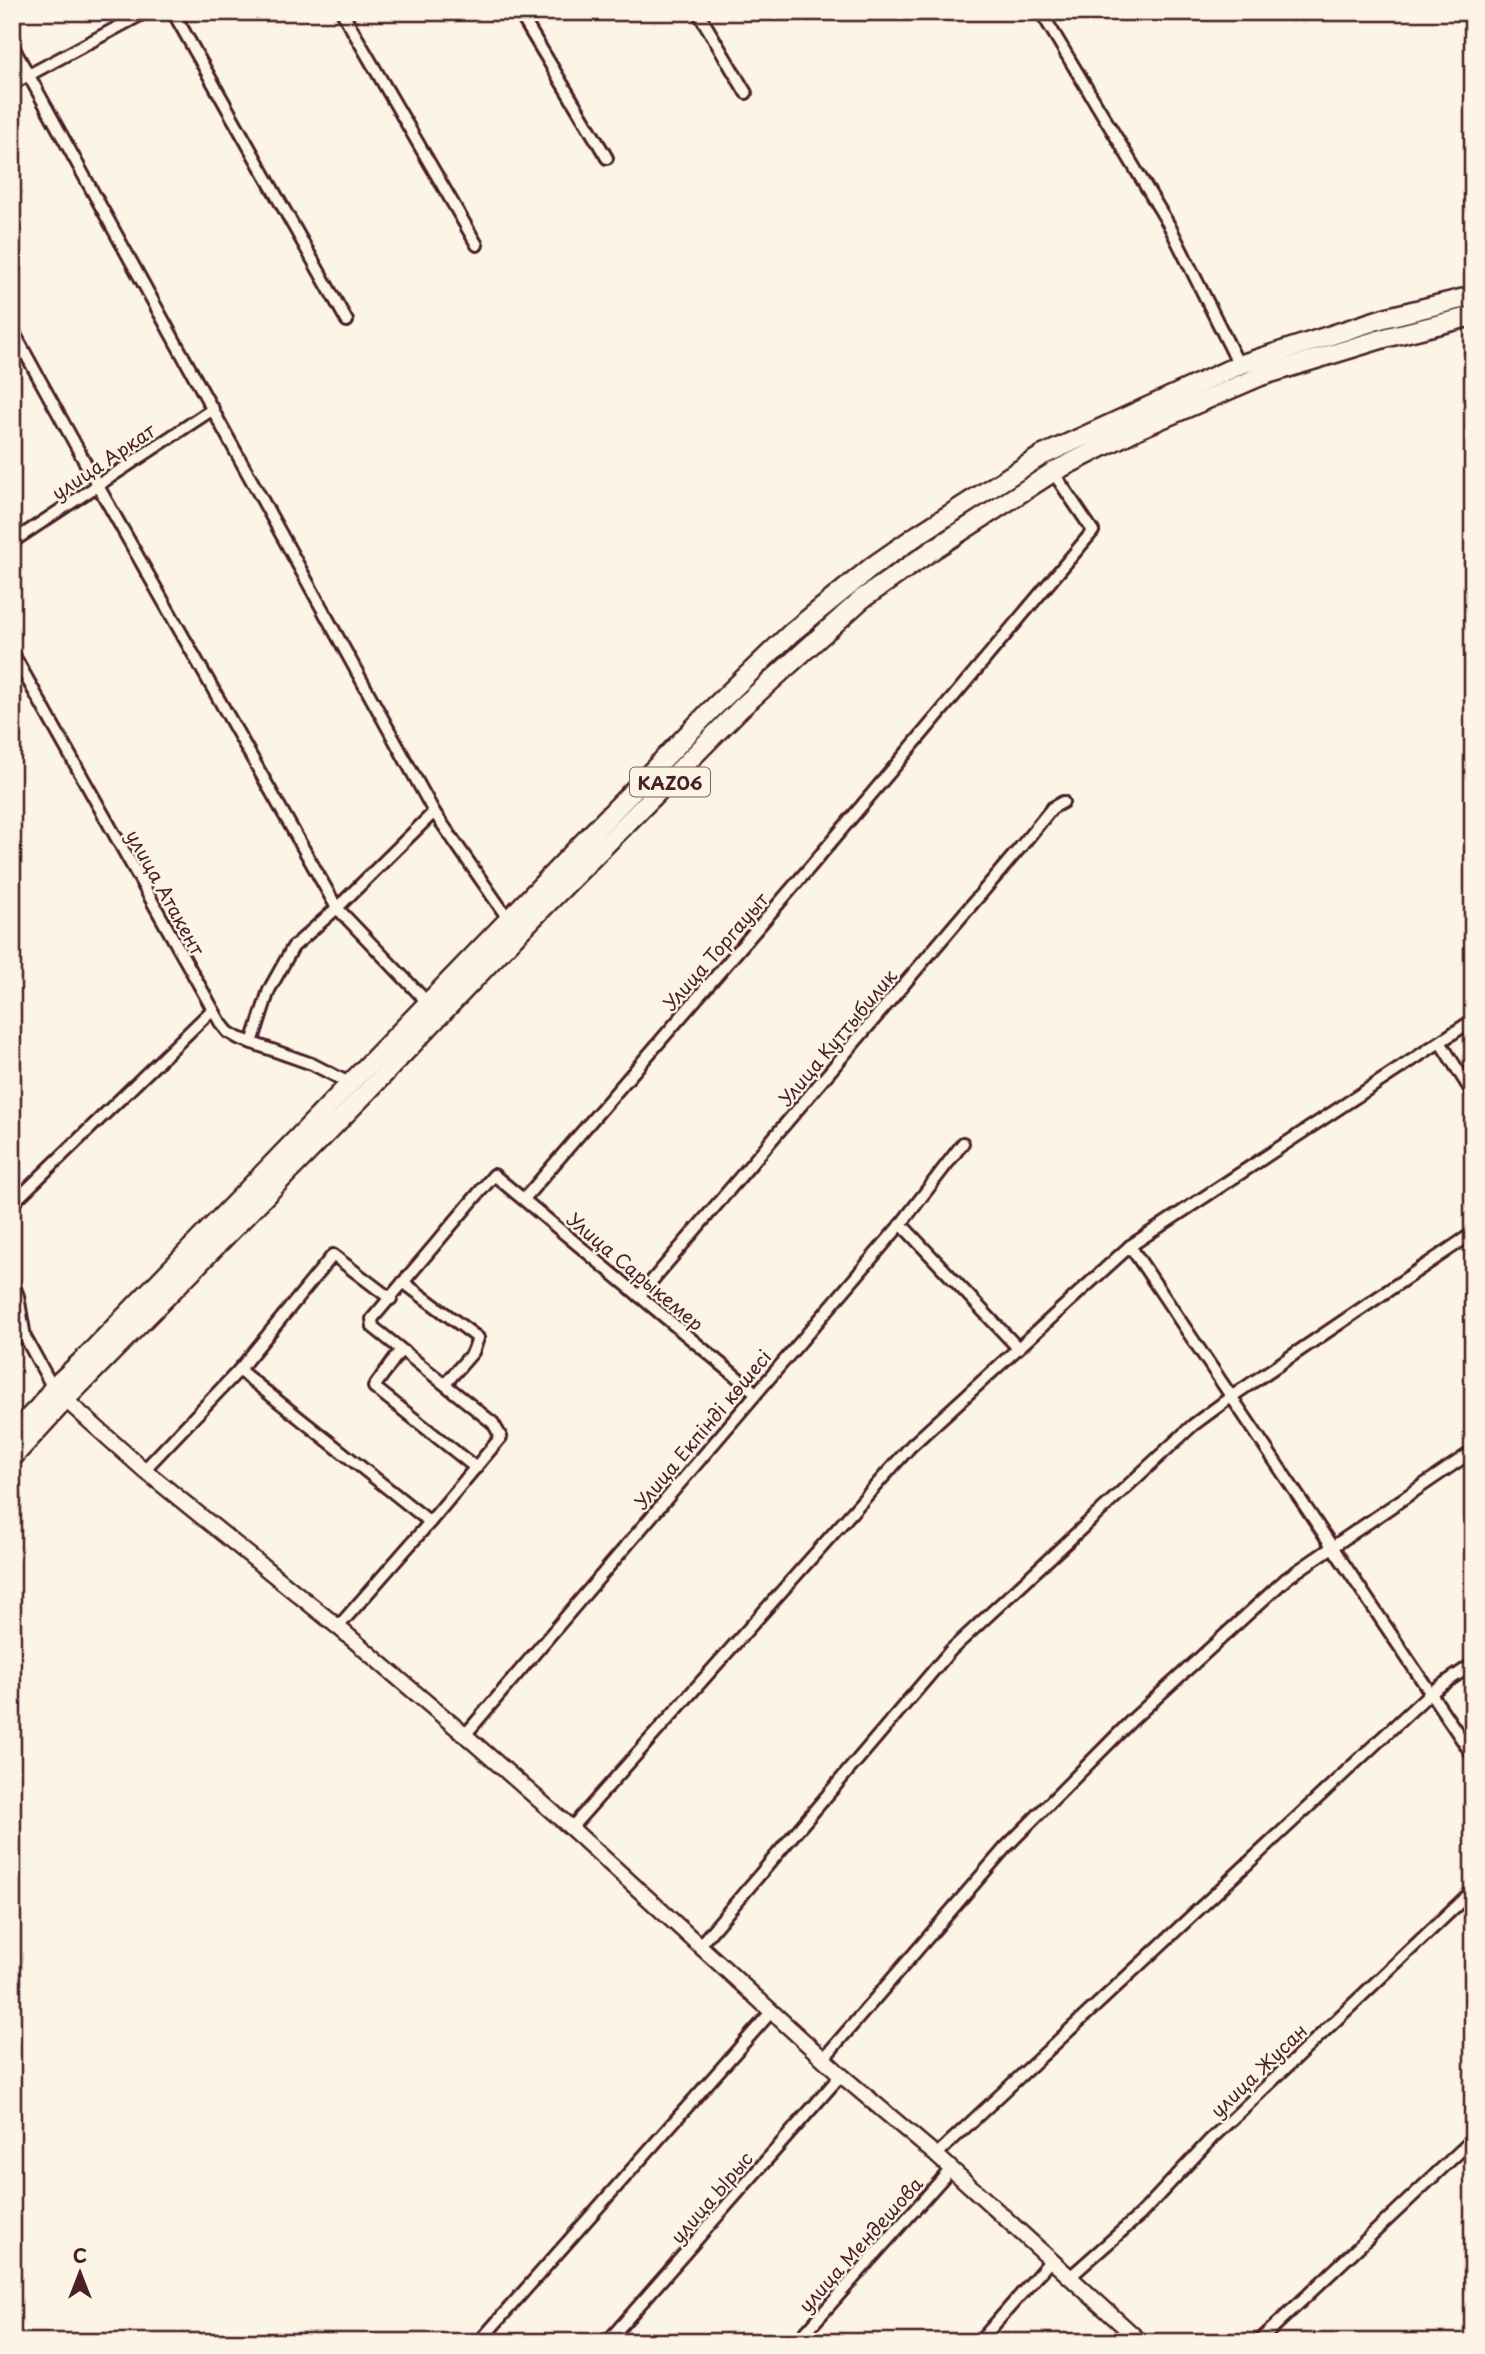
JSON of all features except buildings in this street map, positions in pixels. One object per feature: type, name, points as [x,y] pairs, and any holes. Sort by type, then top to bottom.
[{"type":"highway","name":"KАZ06","points":[[12,1458],[84,1359],[349,1083],[429,1004],[711,710],[791,633],[873,566],[1041,456],[1238,365],[1384,318],[1473,296]]},
{"type":"highway","name":"KАZ06","points":[[12,1435],[39,1407],[60,1394],[366,1093],[520,931],[741,708],[862,599],[1053,472],[1138,429],[1261,376],[1388,337],[1473,316]]},
{"type":"highway","points":[[711,710],[726,724]]},
{"type":"main road","points":[[60,1394],[144,1470],[338,1627],[465,1735],[841,2074],[936,2155],[1141,2342]]},
{"type":"street","points":[[12,84],[146,12]]},
{"type":"street","points":[[173,12],[347,321]]},
{"type":"street","points":[[342,12],[477,245]]},
{"type":"street","points":[[519,12],[607,158]]},
{"type":"street","points":[[698,12],[746,93]]},
{"type":"street","points":[[1041,12],[1169,225],[1238,365]]},
{"type":"street","points":[[12,45],[434,812],[509,920]]},
{"type":"street","points":[[12,329],[337,908],[429,1004]]},
{"type":"street","name":"улица Аркат","points":[[12,542],[213,409]]},
{"type":"street","name":"Улица Торгауыт","points":[[524,1199],[811,866],[1093,531],[1053,472]]},
{"type":"street","name":"улица Атакент","points":[[12,652],[212,1010],[228,1032],[312,1064],[349,1083]]},
{"type":"street","name":"Улица Куттыбилик","points":[[639,1296],[1052,808],[1063,802]]},
{"type":"street","points":[[252,1043],[269,990],[293,947],[337,908],[434,812]]},
{"type":"street","points":[[12,1205],[212,1010]]},
{"type":"street","points":[[571,1828],[911,1446],[1129,1246],[1473,1020]]},
{"type":"street","points":[[1440,1042],[1473,1094]]},
{"type":"street","name":"Улица Екпінді көшесі","points":[[465,1735],[901,1224],[963,1143]]},
{"type":"street","name":"Улица Сарыкемер","points":[[403,1282],[494,1175],[756,1393]]},
{"type":"street","points":[[901,1224],[1018,1348]]},
{"type":"street","points":[[699,1946],[951,1650],[1193,1425],[1473,1233]]},
{"type":"street","points":[[1129,1246],[1473,1756]]},
{"type":"street","points":[[144,1470],[239,1370],[333,1255],[391,1299]]},
{"type":"street","points":[[12,1281],[18,1296],[25,1337],[60,1394]]},
{"type":"street","points":[[338,1627],[501,1437],[493,1423],[373,1327],[372,1319],[403,1282],[478,1338],[473,1352],[446,1384]]},
{"type":"street","points":[[400,1351],[374,1387],[476,1468]]},
{"type":"street","points":[[239,1370],[430,1522]]},
{"type":"street","points":[[824,2058],[1005,1848],[1133,1719],[1277,1587],[1332,1546],[1473,1451]]},
{"type":"street","points":[[936,2155],[1430,1693],[1473,1664]]},
{"type":"street","name":"улица Жусан","points":[[1070,2277],[1140,2215],[1211,2139],[1473,1890]]},
{"type":"street","points":[[479,2342],[772,2011]]},
{"type":"street","name":"улица Ырыс","points":[[607,2342],[841,2074]]},
{"type":"street","points":[[1258,2342],[1473,2138]]},
{"type":"street","name":"улица Мендешова","points":[[797,2342],[950,2170]]},
{"type":"street","points":[[979,2342],[1051,2260]]}]
